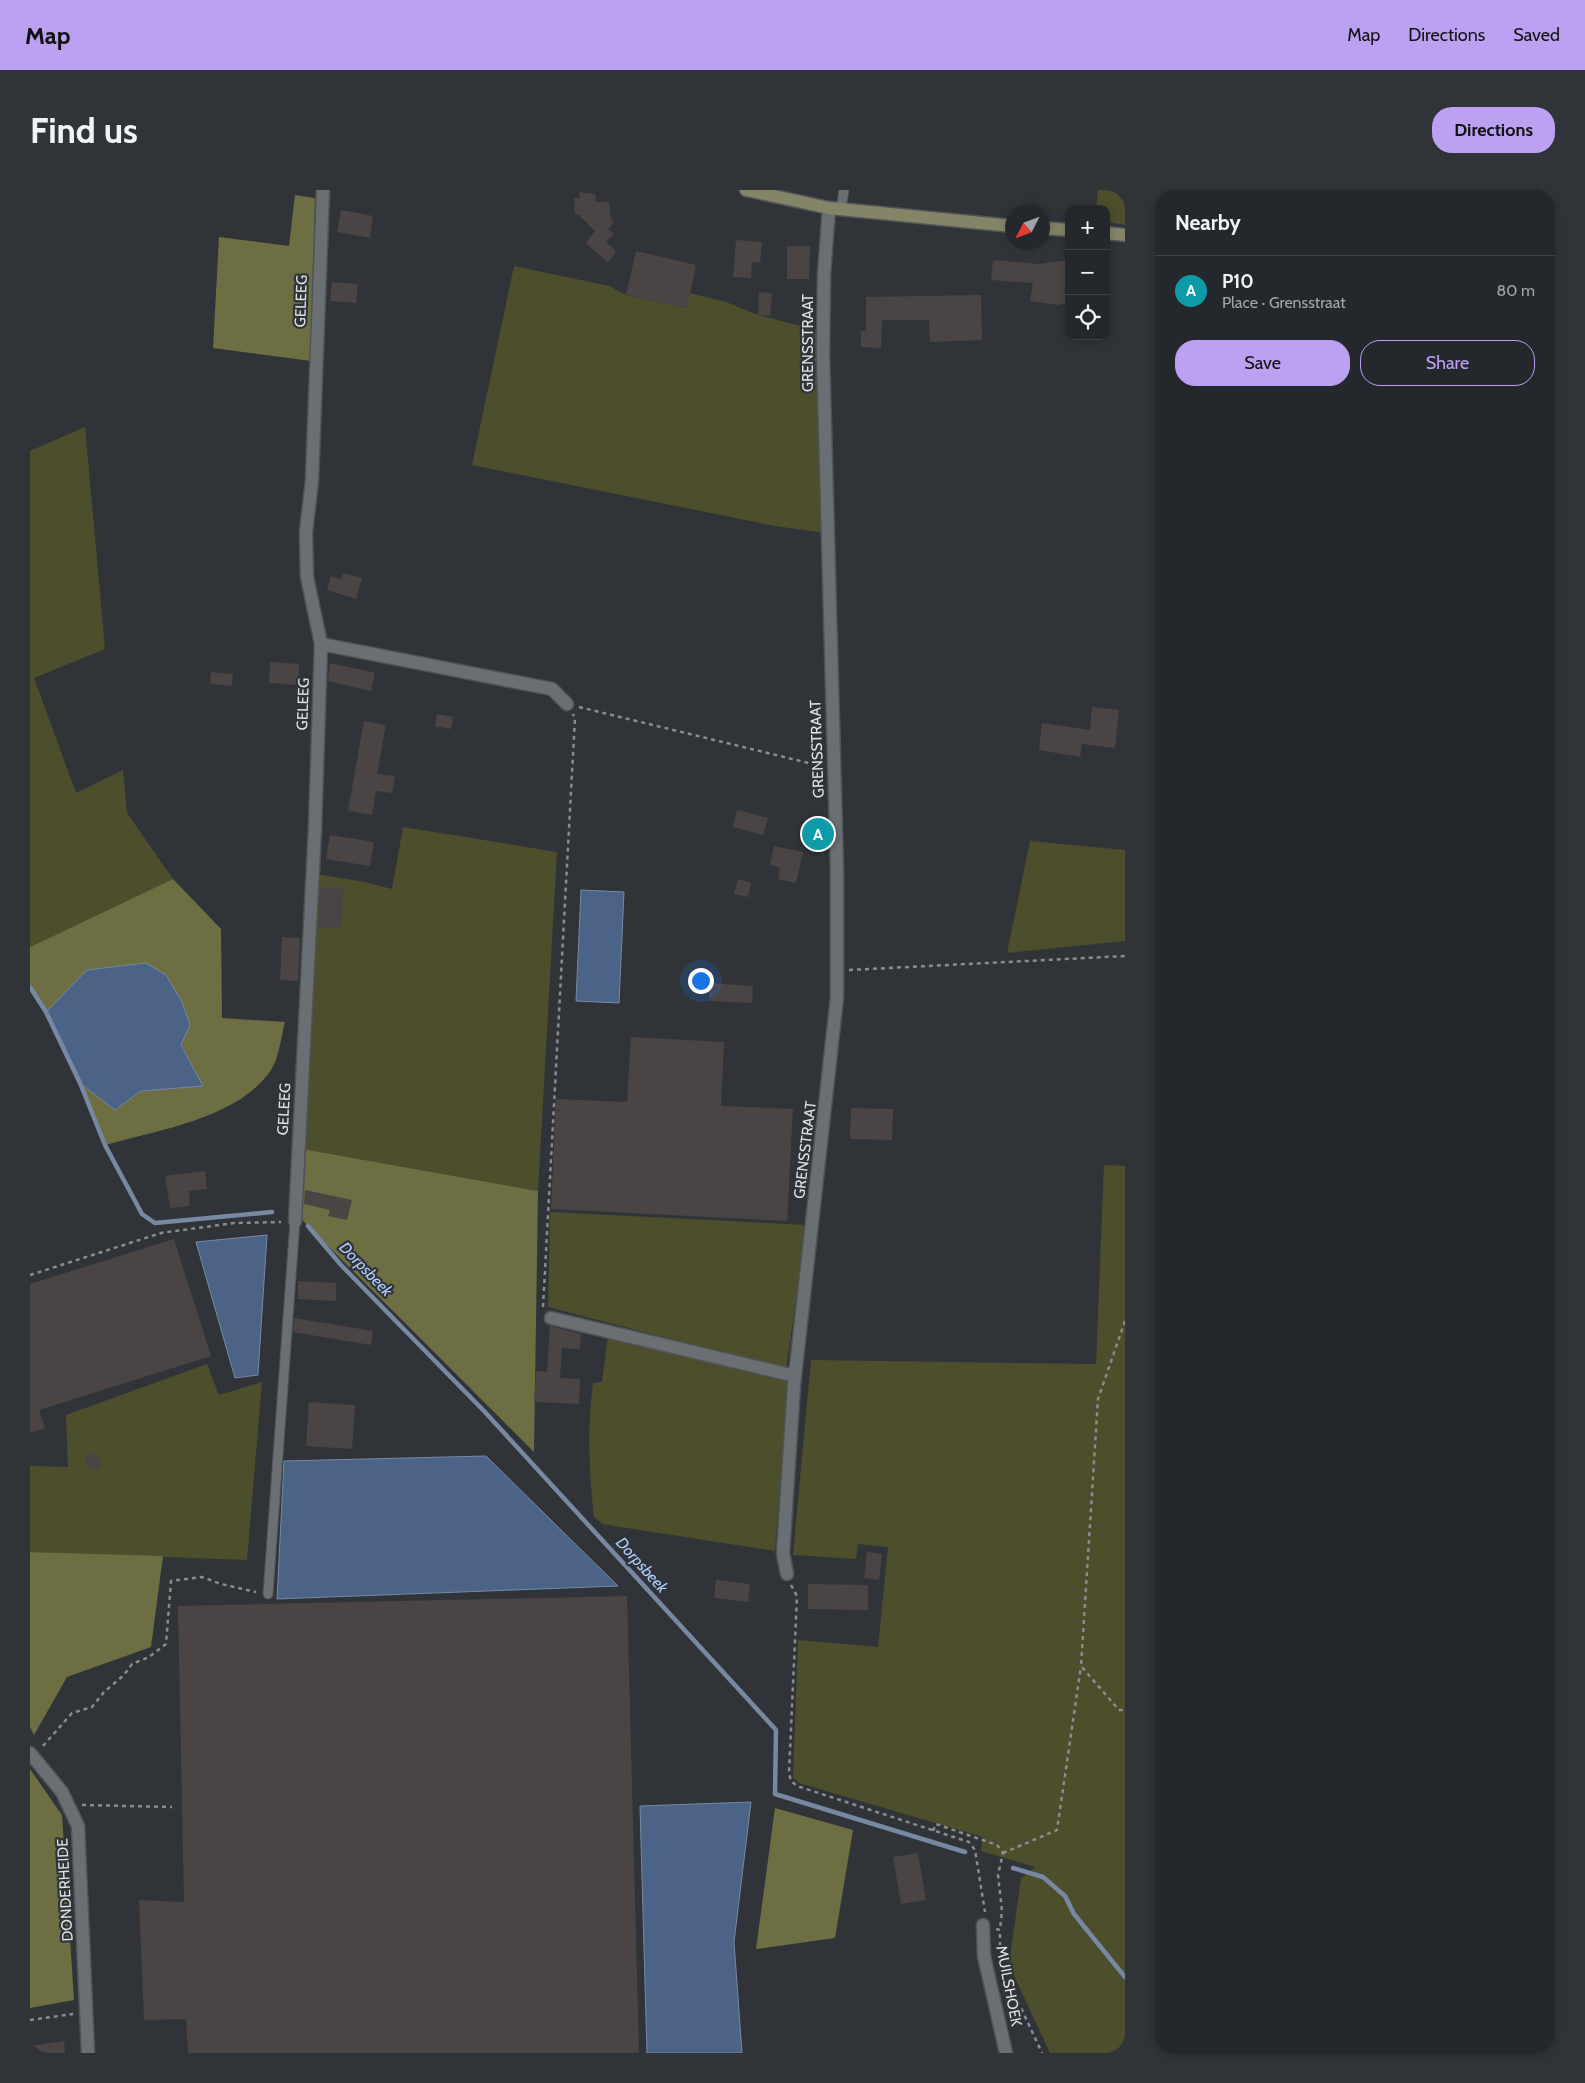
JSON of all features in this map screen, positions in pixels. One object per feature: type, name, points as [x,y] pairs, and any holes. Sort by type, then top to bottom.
[{"type":"street","name":"GELEEG","points":[[295,1221],[315,828],[321,644],[307,577],[306,532],[312,480],[323,190]]},
{"type":"street","points":[[746,190],[835,208],[1005,225]]},
{"type":"street","name":"GRENSSTRAAT","points":[[787,1574],[783,1554],[795,1376],[832,1048],[837,970],[837,869],[823,355],[824,275],[835,208]]},
{"type":"street","points":[[1050,229],[1065,230]]},
{"type":"street","points":[[1110,233],[1125,235]]},
{"type":"street","points":[[321,644],[552,688],[567,704]]},
{"type":"street","points":[[551,1318],[795,1376]]},
{"type":"street","name":"DONDERHEIDE","points":[[32,1755],[62,1792],[78,1826],[88,2053]]},
{"type":"street","name":"MUILSHOEK","points":[[983,1925],[984,1956],[1006,2053]]},
{"type":"lane","points":[[835,208],[844,190]]},
{"type":"lane","points":[[268,1594],[295,1221]]},
{"type":"path","points":[[567,704],[834,769]]},
{"type":"path","points":[[551,1318],[542,1306],[575,718],[567,704]]},
{"type":"path","points":[[837,970],[1125,956]]},
{"type":"path","points":[[30,1275],[161,1233],[234,1223],[295,1221]]},
{"type":"path","points":[[1002,1854],[1057,1830],[1081,1666],[1098,1400],[1125,1321]]},
{"type":"path","points":[[787,1574],[797,1596],[789,1773],[791,1781],[797,1786],[969,1842],[975,1850],[987,1922],[983,1925],[1000,1930]]},
{"type":"path","points":[[32,1755],[72,1713],[92,1707],[104,1692],[124,1675],[132,1664],[149,1657],[166,1644],[171,1581],[202,1577],[221,1584],[268,1594]]},
{"type":"path","points":[[1081,1666],[1119,1710],[1125,1710]]},
{"type":"path","points":[[68,1804],[172,1808]]},
{"type":"path","points":[[933,1831],[936,1824],[997,1845],[1002,1854],[998,1875],[1002,1911],[1000,1962],[1014,1997],[1042,2053]]},
{"type":"path","points":[[30,2020],[87,2011]]},
{"type":"green space","points":[[1098,190],[1125,190],[1125,225],[1110,223],[1110,205],[1096,205]]},
{"type":"green space","points":[[295,195],[315,198],[311,361],[213,348],[219,237],[289,246]]},
{"type":"green space","points":[[514,266],[609,286],[626,295],[686,308],[690,293],[726,302],[758,315],[820,331],[826,533],[775,526],[472,465]]},
{"type":"green space","points":[[85,427],[105,649],[34,678],[76,793],[123,770],[127,813],[173,879],[30,947],[30,451]]},
{"type":"green space","points":[[403,827],[557,852],[538,1191],[303,1149],[315,874],[365,882],[392,889]]},
{"type":"green space","points":[[1030,841],[1125,850],[1125,941],[1007,953]]},
{"type":"green space","points":[[173,879],[221,929],[222,1018],[285,1022],[278,1053],[271,1070],[257,1086],[239,1100],[196,1120],[105,1145],[80,1083],[115,1110],[141,1091],[203,1086],[181,1044],[190,1025],[146,963],[87,970],[46,1012],[30,987],[30,947]]},
{"type":"green space","points":[[303,1149],[538,1191],[534,1452],[298,1216]]},
{"type":"green space","points":[[1104,1165],[1125,1166],[1125,2053],[1050,2053],[1009,1965],[1021,1878],[1035,1867],[981,1851],[983,1837],[799,1783],[793,1777],[798,1640],[878,1647],[888,1547],[858,1544],[856,1559],[793,1555],[811,1360],[1096,1364]]},
{"type":"green space","points":[[550,1212],[807,1225],[786,1369],[548,1307]]},
{"type":"green space","points":[[608,1336],[788,1382],[775,1551],[603,1524],[594,1517],[589,1450],[591,1401],[593,1383],[602,1382]]},
{"type":"green space","points":[[207,1364],[219,1395],[262,1382],[247,1560],[30,1552],[30,1466],[68,1467],[66,1415]]},
{"type":"green space","points":[[30,1552],[163,1556],[151,1647],[67,1677],[34,1735],[30,1727]]},
{"type":"green space","points":[[30,1769],[62,1815],[74,2000],[30,2008]]},
{"type":"green space","points":[[775,1808],[853,1830],[835,1938],[756,1949]]},
{"type":"water","points":[[581,890],[624,892],[619,1003],[576,1001]]},
{"type":"water","points":[[146,963],[166,975],[182,1002],[190,1025],[181,1045],[203,1086],[141,1091],[115,1110],[80,1083],[46,1012],[87,970]]},
{"type":"water","points":[[267,1235],[258,1375],[235,1378],[196,1242]]},
{"type":"water","points":[[486,1456],[618,1586],[277,1599],[284,1461]]},
{"type":"water","points":[[751,1802],[734,1942],[742,2053],[647,2053],[640,1806]]},
{"type":"building","points":[[579,192],[595,194],[596,202],[609,202],[611,218],[614,223],[608,229],[614,234],[606,242],[616,251],[608,263],[586,243],[595,231],[578,214],[575,214],[574,198],[580,198]]},
{"type":"building","points":[[341,210],[373,216],[370,238],[337,232]]},
{"type":"building","points":[[736,240],[762,242],[760,263],[752,262],[751,278],[733,277]]},
{"type":"building","points":[[787,246],[810,246],[809,279],[787,279]]},
{"type":"building","points":[[636,251],[696,265],[687,308],[626,295]]},
{"type":"building","points":[[993,260],[1039,264],[1065,261],[1065,304],[1058,305],[1030,301],[1033,283],[991,280]]},
{"type":"building","points":[[332,282],[358,284],[356,303],[330,301]]},
{"type":"building","points":[[759,292],[772,293],[770,316],[758,315]]},
{"type":"building","points":[[981,295],[982,340],[930,342],[929,320],[882,320],[881,348],[861,347],[861,331],[866,331],[866,297]]},
{"type":"building","points":[[343,573],[362,578],[356,599],[327,590],[331,576],[341,579]]},
{"type":"building","points":[[270,662],[299,664],[298,685],[269,683]]},
{"type":"building","points":[[330,663],[375,673],[371,691],[328,681]]},
{"type":"building","points":[[211,672],[233,674],[232,686],[210,684]]},
{"type":"building","points":[[1092,707],[1119,710],[1115,748],[1082,744],[1080,757],[1039,750],[1042,723],[1090,730]]},
{"type":"building","points":[[437,714],[453,717],[451,729],[435,726]]},
{"type":"building","points":[[364,721],[386,725],[377,774],[395,776],[392,793],[376,791],[372,815],[348,811]]},
{"type":"building","points":[[737,810],[768,818],[763,835],[733,827]]},
{"type":"building","points":[[819,823],[826,834],[821,844],[807,842],[812,830]]},
{"type":"building","points":[[330,835],[374,842],[370,866],[326,859]]},
{"type":"building","points":[[774,846],[803,852],[796,883],[778,879],[780,868],[770,865]]},
{"type":"building","points":[[738,879],[751,883],[748,897],[734,894]]},
{"type":"building","points":[[320,887],[343,887],[342,929],[318,928]]},
{"type":"building","points":[[282,937],[300,938],[298,981],[280,980]]},
{"type":"building","points":[[710,983],[753,986],[752,1003],[709,1001]]},
{"type":"building","points":[[631,1037],[724,1042],[721,1106],[793,1109],[787,1221],[551,1209],[556,1099],[627,1102]]},
{"type":"building","points":[[851,1108],[893,1109],[892,1140],[850,1139]]},
{"type":"building","points":[[205,1171],[207,1189],[189,1191],[190,1206],[170,1208],[165,1176]]},
{"type":"building","points":[[305,1190],[352,1200],[347,1220],[328,1216],[330,1210],[304,1204]]},
{"type":"building","points":[[174,1239],[211,1356],[39,1410],[45,1428],[30,1433],[30,1284]]},
{"type":"building","points":[[298,1281],[336,1283],[336,1301],[298,1299]]},
{"type":"building","points":[[294,1318],[373,1331],[371,1345],[293,1332]]},
{"type":"building","points":[[550,1326],[581,1334],[580,1349],[562,1348],[560,1378],[580,1379],[579,1404],[534,1402],[536,1371],[547,1372]]},
{"type":"building","points":[[309,1402],[355,1405],[352,1449],[306,1446]]},
{"type":"building","points":[[97,1453],[101,1467],[89,1471],[85,1456]]},
{"type":"building","points":[[867,1552],[882,1554],[879,1580],[864,1578]]},
{"type":"building","points":[[716,1580],[750,1584],[748,1602],[714,1598]]},
{"type":"building","points":[[808,1584],[868,1585],[868,1610],[808,1609]]},
{"type":"building","points":[[627,1596],[639,2053],[188,2053],[186,2019],[144,2020],[139,1900],[184,1902],[178,1606]]},
{"type":"building","points":[[918,1853],[926,1900],[901,1904],[893,1857]]},
{"type":"building","points":[[64,2041],[65,2053],[31,2053],[30,2046]]},
{"type":"waterway","name":"Dorpsbeek","points":[[30,987],[46,1012],[80,1083],[105,1145],[142,1214],[155,1223],[272,1212]]},
{"type":"waterway","name":"Dorpsbeek","points":[[308,1226],[341,1265],[484,1411],[776,1730],[775,1794],[965,1852]]},
{"type":"waterway","name":"Dorpsbeek","points":[[1013,1868],[1043,1877],[1065,1896],[1074,1914],[1125,1977]]},
{"type":"place","name":"P10","points":[[818,834]]}]
